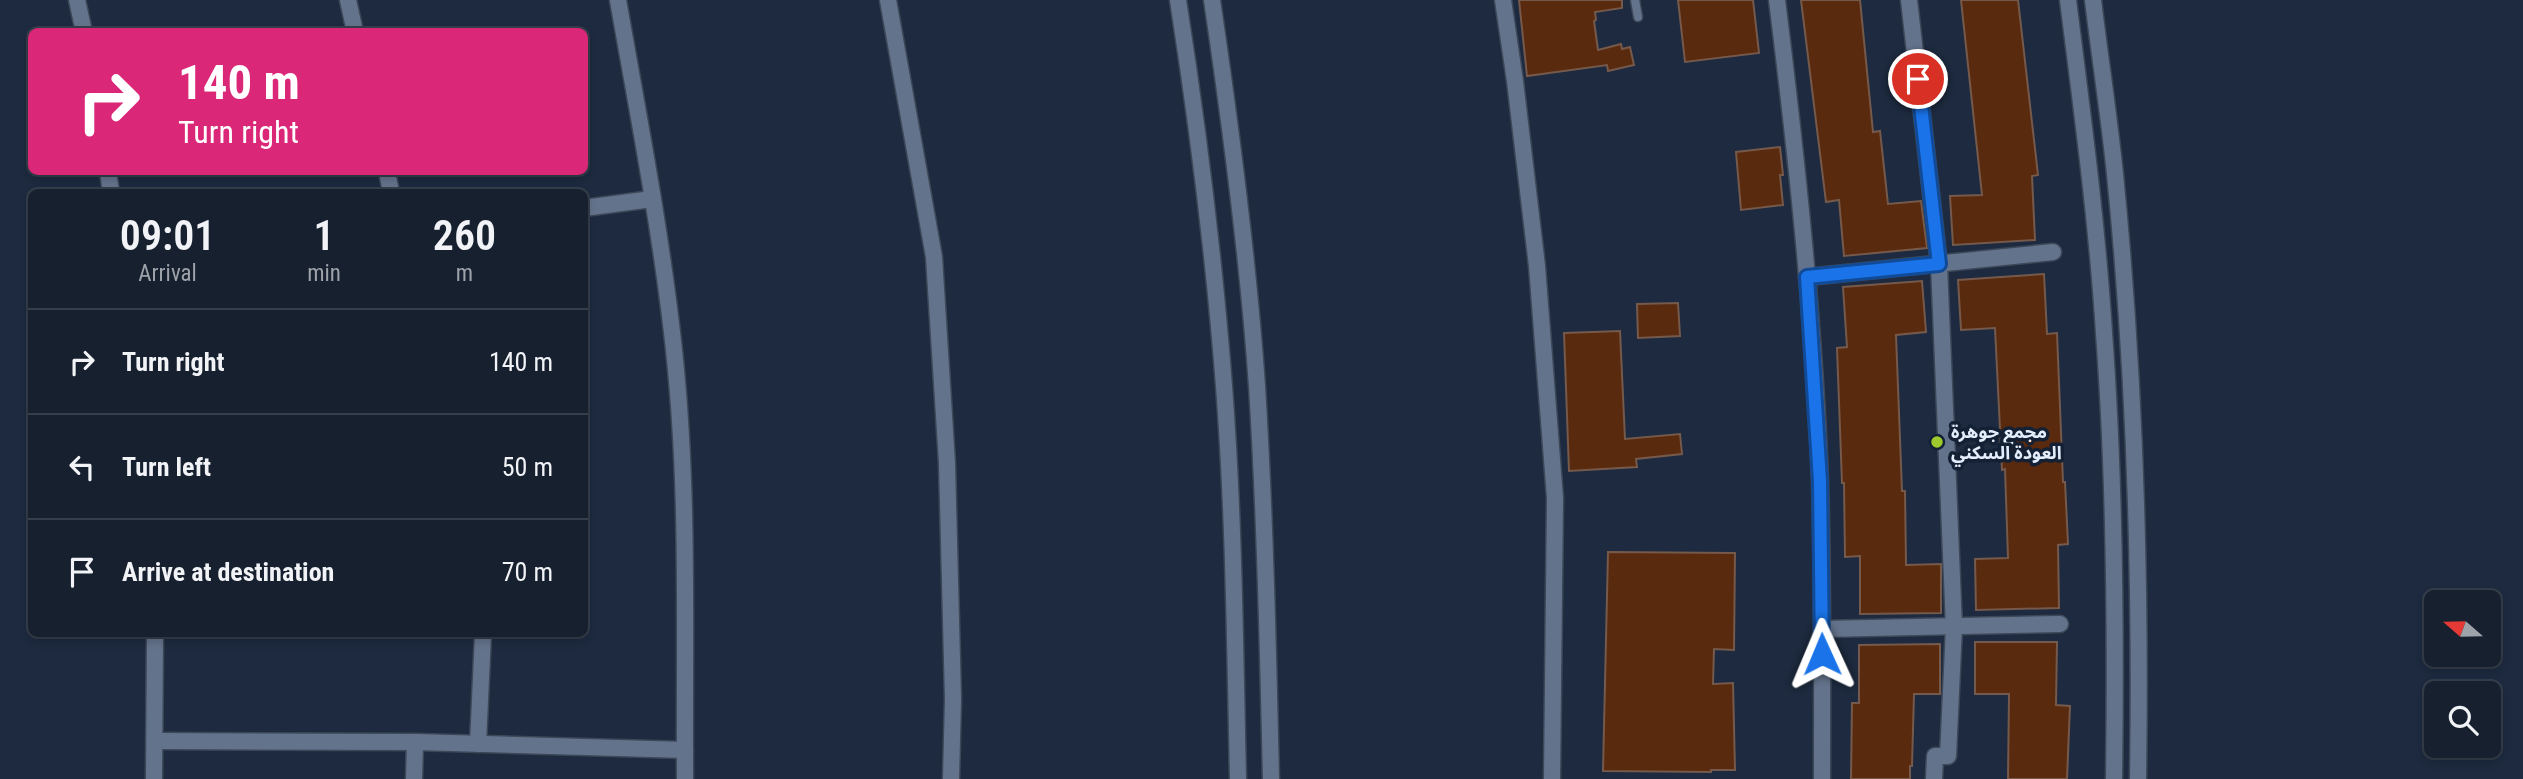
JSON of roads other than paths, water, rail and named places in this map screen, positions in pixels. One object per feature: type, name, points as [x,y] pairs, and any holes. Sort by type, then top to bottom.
[{"type":"street","points":[[76,0],[82,28]]},
{"type":"street","points":[[348,0],[354,28]]},
{"type":"street","points":[[618,0],[671,325],[682,460],[687,589],[685,779]]},
{"type":"street","points":[[888,0],[934,257],[947,477],[953,685],[951,779]]},
{"type":"street","points":[[1178,0],[1200,139],[1224,387],[1235,635],[1238,779]]},
{"type":"street","points":[[1212,0],[1233,135],[1257,384],[1268,634],[1271,779]]},
{"type":"street","points":[[1503,0],[1537,266],[1555,498],[1552,779]]},
{"type":"street","points":[[1777,0],[1794,137],[1807,277],[1820,481],[1822,779]]},
{"type":"street","points":[[1909,0],[1939,264],[1954,627],[1948,756],[1935,756],[1934,779]]},
{"type":"street","points":[[2068,0],[2090,176],[2104,333],[2113,521],[2114,779]]},
{"type":"street","points":[[2093,0],[2115,173],[2128,325],[2138,512],[2138,779]]},
{"type":"street","points":[[588,208],[652,200]]},
{"type":"street","points":[[1807,277],[2053,252]]},
{"type":"street","points":[[1822,629],[2060,624]]},
{"type":"street","points":[[154,779],[155,637]]},
{"type":"street","points":[[478,744],[483,637]]},
{"type":"street","points":[[155,741],[478,744],[685,750]]},
{"type":"street","points":[[414,779],[415,743]]},
{"type":"lane","points":[[1635,0],[1638,18]]},
{"type":"place","name":"مجمع جوهرة العودة السكني","points":[[1937,442]]}]
